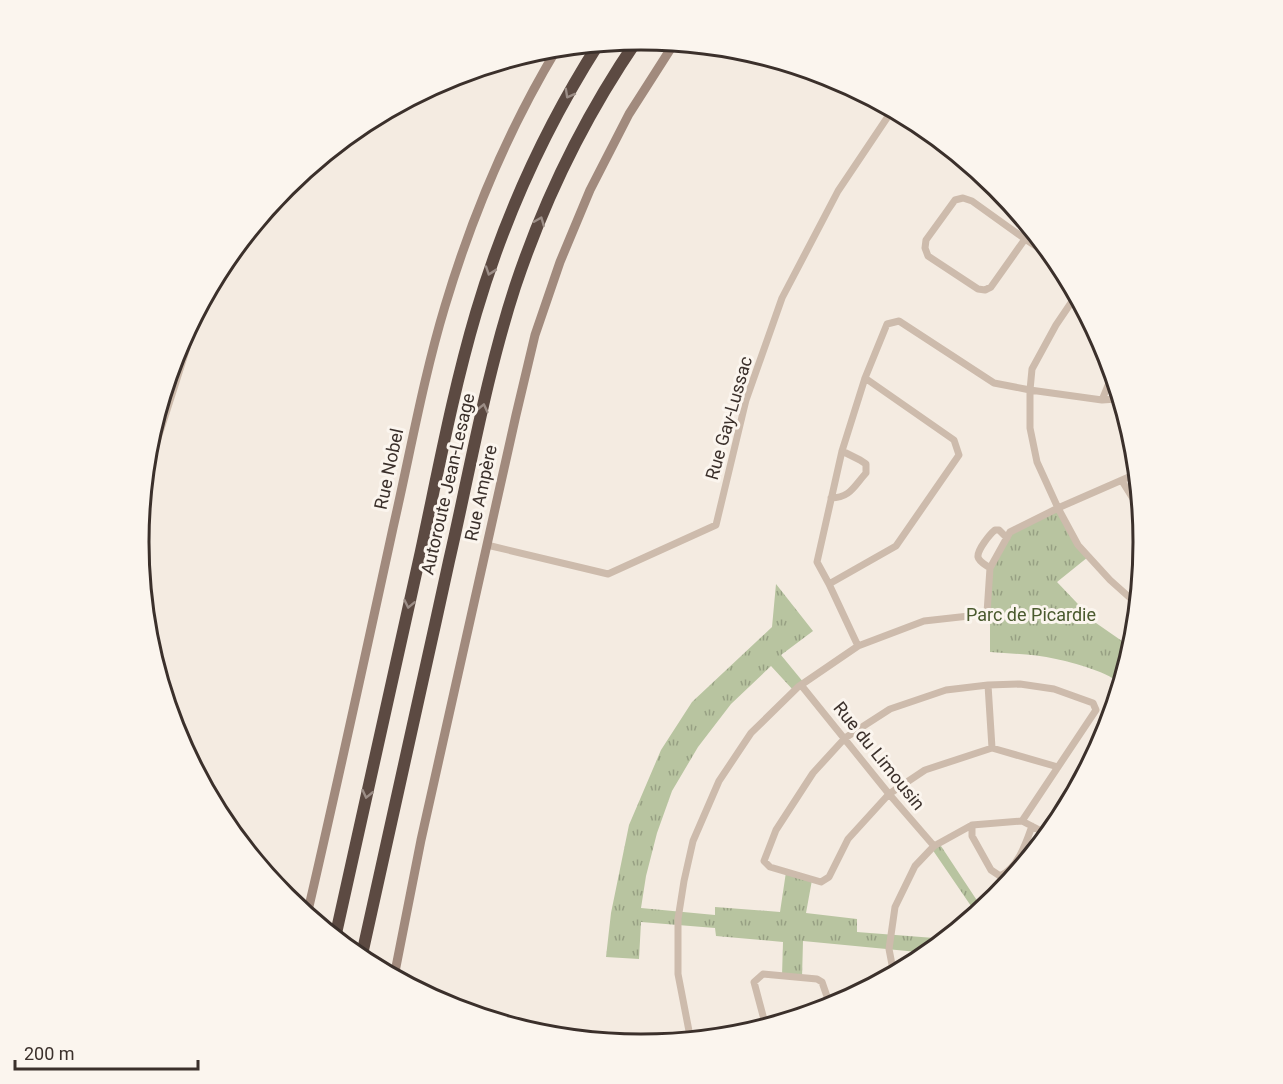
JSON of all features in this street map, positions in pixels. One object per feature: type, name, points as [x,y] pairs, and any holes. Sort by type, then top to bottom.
[{"type":"highway","name":"Autoroute Jean-Lesage","points":[[363,948],[485,400],[513,296],[532,242],[563,168],[593,110],[630,50]]},
{"type":"highway","name":"Autoroute Jean-Lesage","points":[[337,929],[454,401],[477,311],[507,224],[530,171],[564,103],[593,52]]},
{"type":"street","name":"Rue Ampère","points":[[395,969],[413,876],[525,373],[542,312],[578,217],[606,157],[669,51]]},
{"type":"street","name":"Rue Nobel","points":[[309,905],[419,410],[444,308],[462,252],[491,180],[520,116],[552,58]]},
{"type":"street","name":"Rue Gay-Lussac","points":[[487,545],[608,574],[716,525],[746,400],[783,298],[838,190],[889,115]]},
{"type":"street","points":[[1025,239],[991,287],[985,290],[978,290],[928,256],[925,248],[926,240],[956,200],[963,198],[972,201],[1034,245]]},
{"type":"street","points":[[1071,302],[1032,369],[1030,428],[1037,462],[1078,545],[1131,598]]},
{"type":"street","points":[[858,646],[817,562],[842,451],[864,378],[887,324],[899,321],[994,383],[1102,400],[1112,399]]},
{"type":"street","points":[[829,584],[896,546],[959,455],[954,440],[864,378]]},
{"type":"street","points":[[1102,400],[1108,385]]},
{"type":"street","points":[[831,498],[840,498],[849,493],[866,473],[866,464],[842,451]]},
{"type":"street","points":[[987,613],[990,568],[1010,532],[1058,508],[1130,477]]},
{"type":"street","points":[[1122,481],[1132,497]]},
{"type":"street","points":[[990,568],[980,561],[979,552],[995,530],[999,530],[1007,538]]},
{"type":"street","points":[[689,1032],[678,974],[678,919],[684,881],[693,841],[719,781],[751,733],[801,685],[858,646],[924,621],[996,613]]},
{"type":"street","points":[[1022,821],[1058,767],[1096,710],[1093,703],[1054,689],[1020,684],[946,690],[890,709],[845,738],[813,773],[776,830],[764,861],[770,867],[821,882],[829,877],[848,839],[890,794],[925,770],[992,748],[1058,767]]},
{"type":"street","name":"Rue du Limousin","points":[[801,685],[934,846]]},
{"type":"street","points":[[988,685],[992,748]]},
{"type":"street","points":[[892,966],[889,949],[895,907],[915,866],[934,846],[972,825],[1022,821],[1040,830]]},
{"type":"street","points":[[972,825],[972,836],[991,870],[1000,876],[1013,866]]},
{"type":"street","points":[[1015,863],[1025,846],[1032,826]]},
{"type":"street","points":[[764,1019],[754,982],[763,975],[817,979],[822,982],[828,998]]},
{"type":"green space","name":"Parc de Picardie","points":[[1058,508],[1088,557],[1057,582],[1096,623],[1124,642],[1114,680],[1101,672],[1072,663],[1040,656],[990,652],[990,568],[1010,532]]},
{"type":"green space","points":[[776,584],[813,631],[781,655],[804,683],[794,691],[771,666],[731,704],[698,747],[672,791],[657,833],[641,908],[715,915],[715,907],[780,912],[786,872],[812,880],[806,913],[857,919],[857,932],[934,938],[914,952],[803,941],[802,978],[782,976],[783,942],[716,936],[715,928],[641,922],[639,959],[606,957],[611,913],[629,825],[661,750],[692,702],[772,627]]},
{"type":"green space","points":[[939,843],[978,901],[969,910],[971,906],[932,849]]}]
